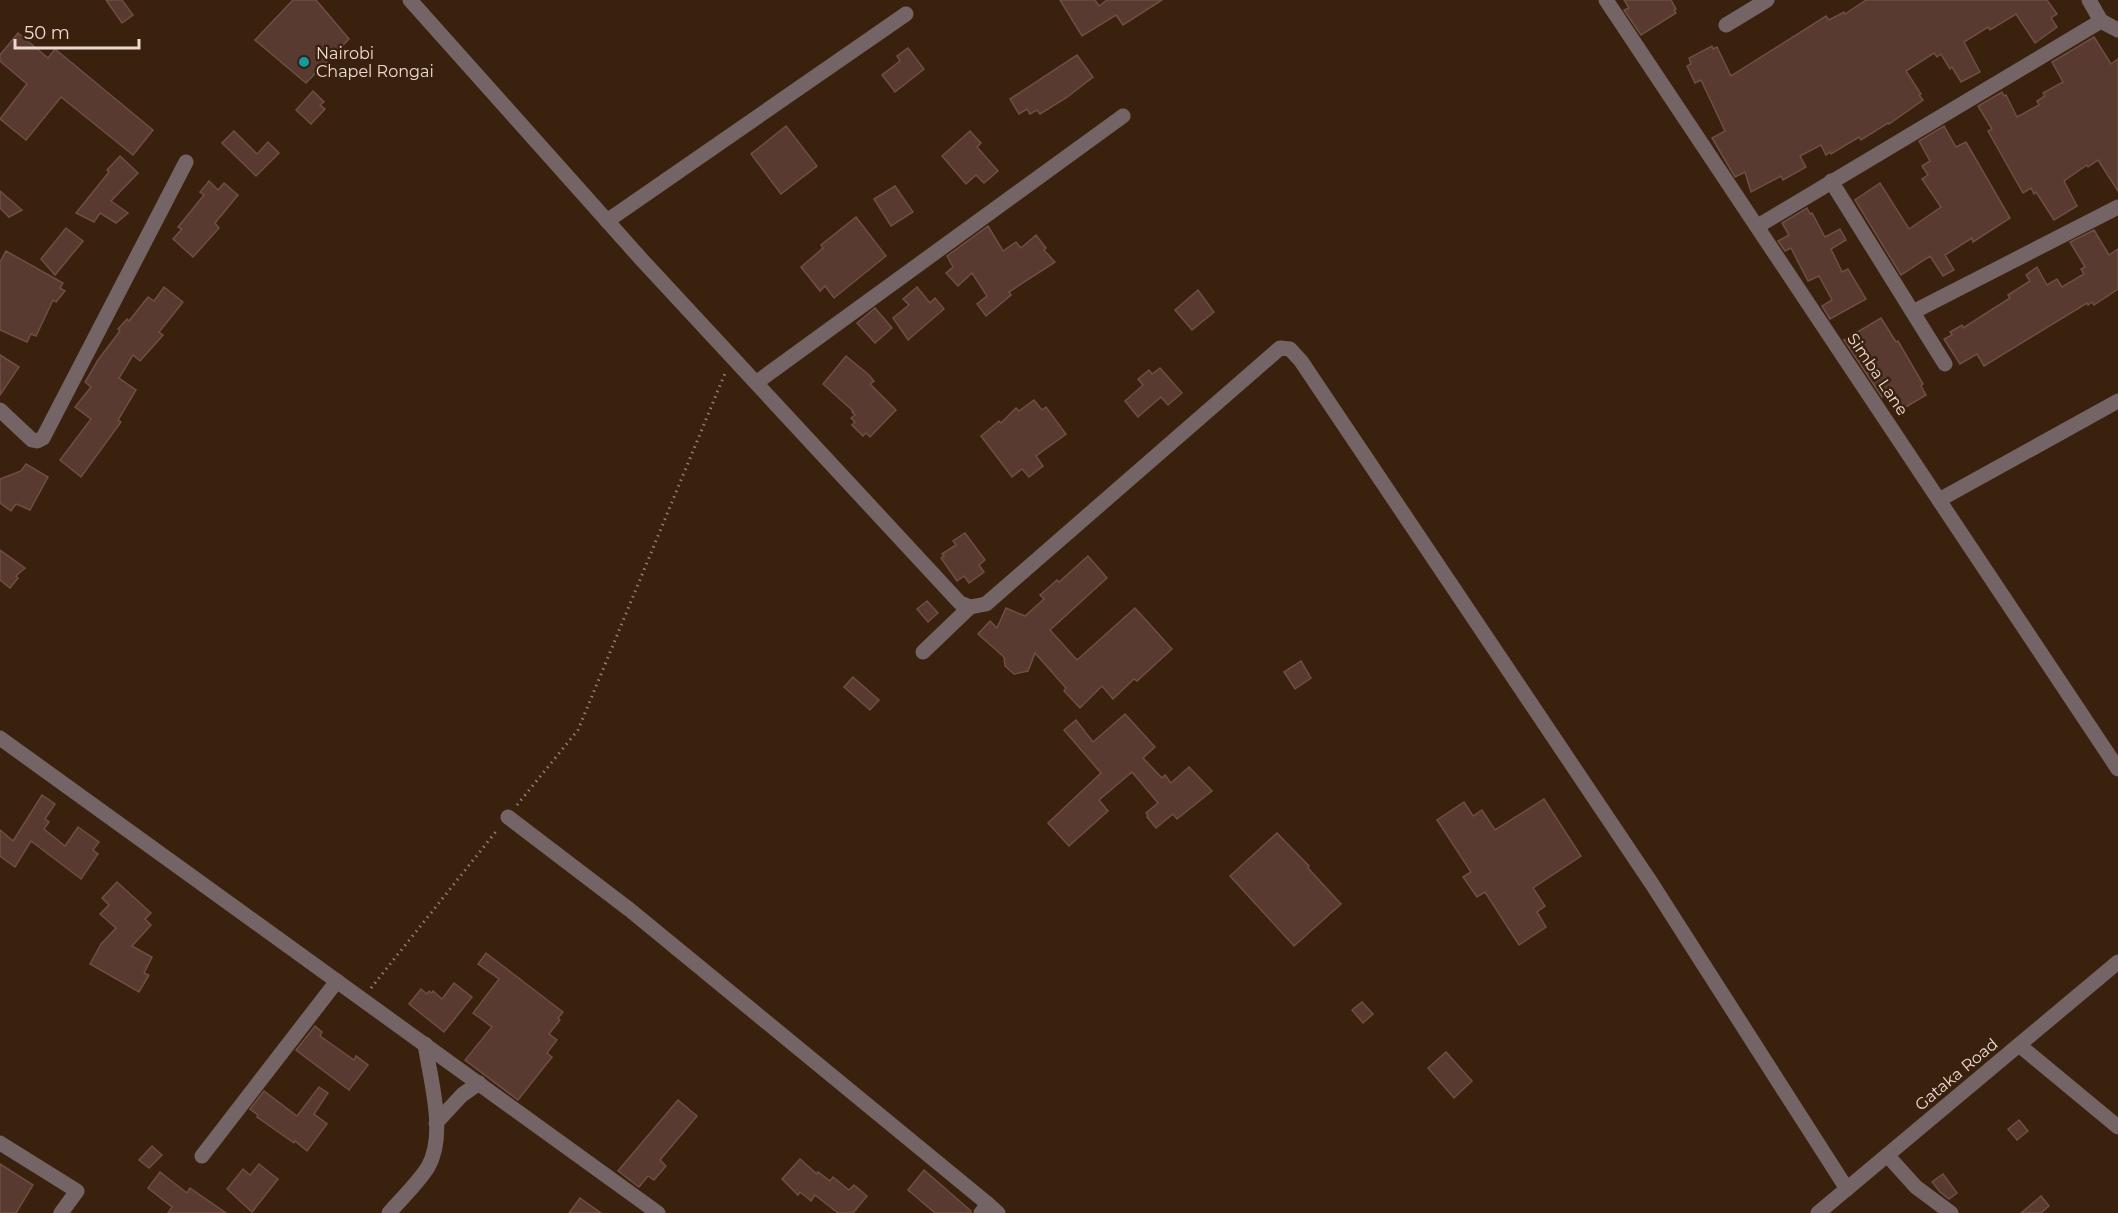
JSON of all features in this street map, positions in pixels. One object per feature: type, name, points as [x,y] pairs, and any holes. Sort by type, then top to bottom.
[{"type":"street","points":[[410,0],[607,222],[960,603],[970,607],[986,604],[1280,348],[1290,349],[1301,361],[1652,884],[1847,1189]]},
{"type":"street","name":"Simba Lane","points":[[1605,0],[1758,226],[2118,769]]},
{"type":"street","points":[[1725,25],[1767,0]]},
{"type":"street","points":[[2090,0],[2102,21],[2118,30]]},
{"type":"street","points":[[607,222],[906,14]]},
{"type":"street","points":[[1758,226],[2102,21]]},
{"type":"street","points":[[757,382],[1123,116]]},
{"type":"street","points":[[0,410],[32,440],[37,441],[43,438],[186,162]]},
{"type":"street","points":[[1831,181],[1945,364]]},
{"type":"street","points":[[1913,312],[2118,207]]},
{"type":"street","points":[[1940,500],[2118,401]]},
{"type":"street","points":[[923,652],[970,607]]},
{"type":"street","points":[[0,738],[479,1083],[639,1207],[658,1213]]},
{"type":"street","points":[[508,817],[630,910],[989,1210]]},
{"type":"street","name":"Gataka Road","points":[[1818,1213],[2118,962]]},
{"type":"street","points":[[202,1156],[337,981]]},
{"type":"street","points":[[389,1213],[427,1167],[437,1140],[433,1089],[425,1044]]},
{"type":"street","points":[[2019,1044],[2118,1127]]},
{"type":"street","points":[[436,1123],[462,1095],[479,1083]]},
{"type":"street","points":[[0,1143],[77,1191],[61,1213]]},
{"type":"street","points":[[1887,1155],[1916,1186],[1951,1213]]},
{"type":"path","points":[[362,999],[578,730],[732,357]]},
{"type":"building","points":[[106,0],[122,0],[133,15],[122,23]]},
{"type":"building","name":"Nairobi Chapel Rongai","points":[[293,0],[316,0],[349,39],[306,83],[255,40]]},
{"type":"building","points":[[1060,0],[1095,0],[1099,6],[1107,0],[1162,0],[1123,25],[1116,15],[1082,36]]},
{"type":"building","points":[[1624,0],[1671,0],[1676,13],[1641,35],[1624,10],[1629,8]]},
{"type":"building","points":[[1866,0],[2047,0],[2057,14],[2051,18],[2057,27],[2035,43],[2016,14],[1990,30],[1988,27],[1964,42],[1980,72],[1961,82],[1941,54],[1937,57],[1934,53],[1906,71],[1923,100],[1889,124],[1861,140],[1859,137],[1831,154],[1830,152],[1826,155],[1821,145],[1800,156],[1806,167],[1783,180],[1781,176],[1751,192],[1745,172],[1735,177],[1712,138],[1725,131],[1701,80],[1695,83],[1687,66],[1691,64],[1689,58],[1712,46],[1713,49],[1717,47],[1731,76],[1826,16],[1829,20],[1844,12],[1845,14]]},
{"type":"building","points":[[18,33],[48,58],[55,49],[153,130],[133,155],[61,97],[26,140],[0,119],[27,84],[0,61],[0,55]]},
{"type":"building","points":[[2094,37],[2111,64],[2118,59],[2118,191],[2098,160],[2064,181],[2077,206],[2054,220],[2036,192],[2034,194],[2031,188],[2023,193],[1988,131],[1992,129],[1978,106],[2002,92],[2004,96],[2006,95],[2017,117],[2039,105],[2037,101],[2045,96],[2043,93],[2063,82],[2052,62]]},
{"type":"building","points":[[908,48],[924,69],[895,92],[882,75],[900,61],[897,56]]},
{"type":"building","points":[[1077,55],[1093,77],[1040,114],[1037,110],[1030,114],[1027,109],[1019,114],[1010,99]]},
{"type":"building","points":[[313,91],[324,102],[320,105],[325,109],[311,124],[296,110]]},
{"type":"building","points":[[786,126],[817,166],[781,194],[751,154]]},
{"type":"building","points":[[1944,126],[1956,147],[1966,142],[2010,218],[1973,242],[1972,238],[1945,255],[1954,270],[1943,276],[1930,256],[1901,275],[1855,200],[1880,183],[1909,229],[1941,207],[1922,179],[1928,175],[1922,166],[1930,161],[1919,141]]},
{"type":"building","points":[[234,131],[257,154],[268,142],[279,153],[256,176],[222,143]]},
{"type":"building","points":[[970,131],[981,143],[977,147],[998,171],[984,183],[976,175],[966,184],[942,156]]},
{"type":"building","points":[[120,156],[138,173],[111,201],[128,213],[116,223],[100,213],[94,222],[76,213],[109,172],[107,170]]},
{"type":"building","points":[[209,181],[218,190],[224,183],[238,195],[215,223],[219,228],[193,257],[173,239],[182,229],[178,227],[204,195],[200,192]]},
{"type":"building","points":[[895,186],[913,212],[891,226],[874,199]]},
{"type":"building","points":[[0,191],[22,210],[9,217],[0,208]]},
{"type":"building","points":[[1807,208],[1825,237],[1840,229],[1846,240],[1831,249],[1842,272],[1848,269],[1866,299],[1830,319],[1822,306],[1832,300],[1819,276],[1808,281],[1791,248],[1785,251],[1778,241],[1789,235],[1782,223]]},
{"type":"building","points":[[856,217],[886,256],[834,298],[825,286],[820,291],[801,267],[823,248],[821,245]]},
{"type":"building","points":[[988,226],[1003,251],[1016,242],[1021,248],[1036,235],[1046,248],[1044,250],[1055,262],[1009,292],[1011,295],[986,316],[977,304],[987,296],[972,273],[958,286],[946,273],[953,267],[947,256]]},
{"type":"building","points":[[66,228],[83,241],[55,275],[41,259]]},
{"type":"building","points":[[2094,230],[2109,255],[2118,249],[2118,289],[2094,305],[2092,302],[2088,305],[2087,303],[1984,366],[1977,354],[1960,364],[1944,339],[1952,335],[1950,332],[1962,325],[1963,328],[2010,298],[2008,295],[2030,281],[2026,275],[2037,267],[2047,285],[2057,279],[2062,287],[2084,274],[2081,269],[2085,267],[2070,242]]},
{"type":"building","points":[[6,251],[63,283],[60,288],[65,291],[56,302],[53,300],[36,336],[31,334],[27,342],[0,330],[0,262]]},
{"type":"building","points":[[164,287],[183,302],[159,332],[163,335],[140,361],[133,355],[119,378],[136,390],[118,420],[121,422],[81,477],[60,460],[91,419],[75,407],[91,387],[85,382],[120,331],[118,329],[127,319],[129,321],[148,297],[154,301]]},
{"type":"building","points":[[917,287],[930,303],[935,298],[944,309],[908,340],[893,318],[909,305],[903,299]]},
{"type":"building","points":[[1198,290],[1214,312],[1192,330],[1175,310]]},
{"type":"building","points":[[875,308],[892,328],[875,343],[857,323]]},
{"type":"building","points":[[1881,318],[1896,342],[1898,341],[1923,384],[1921,386],[1926,395],[1901,410],[1891,392],[1882,397],[1844,340]]},
{"type":"building","points":[[0,355],[19,367],[0,395]]},
{"type":"building","points":[[846,356],[869,375],[874,381],[870,384],[896,410],[870,437],[866,433],[863,436],[852,425],[855,422],[851,418],[855,415],[853,411],[823,384]]},
{"type":"building","points":[[1160,368],[1182,393],[1168,405],[1161,397],[1138,417],[1125,401],[1143,385],[1138,379],[1149,370],[1152,374]]},
{"type":"building","points":[[1034,400],[1042,410],[1046,407],[1066,434],[1036,456],[1043,466],[1029,477],[1022,469],[1012,477],[981,436],[999,421],[1001,423],[1016,408],[1019,411]]},
{"type":"building","points":[[26,464],[48,477],[30,510],[16,504],[11,511],[0,503],[0,479],[21,471]]},
{"type":"building","points":[[965,533],[985,560],[979,565],[984,572],[969,583],[964,576],[957,581],[941,558],[944,556],[942,554],[956,545],[953,541]]},
{"type":"building","points":[[0,550],[25,568],[16,576],[18,578],[10,588],[0,580]]},
{"type":"building","points":[[1088,556],[1107,578],[1050,630],[1077,660],[1135,608],[1172,649],[1113,699],[1102,686],[1080,708],[1064,691],[1066,688],[1035,653],[1028,671],[1014,674],[1005,666],[1004,657],[978,634],[990,621],[997,628],[1006,608],[1025,616],[1044,599],[1040,595],[1057,580],[1059,582]]},
{"type":"building","points":[[927,601],[938,613],[928,622],[917,609]]},
{"type":"building","points":[[1301,661],[1311,678],[1295,689],[1284,672]]},
{"type":"building","points":[[853,677],[879,700],[870,710],[844,687]]},
{"type":"building","points":[[1125,714],[1155,747],[1143,758],[1162,778],[1165,775],[1171,783],[1189,767],[1212,791],[1177,819],[1173,814],[1156,828],[1146,813],[1158,803],[1132,772],[1099,800],[1108,811],[1069,846],[1048,823],[1101,773],[1064,730],[1076,720],[1093,742]]},
{"type":"building","points":[[42,795],[55,804],[45,819],[49,822],[44,829],[65,846],[78,827],[99,842],[93,850],[98,854],[81,879],[31,841],[15,867],[0,856],[0,830],[13,841]]},
{"type":"building","points":[[1544,799],[1581,856],[1533,888],[1545,906],[1537,912],[1546,927],[1519,945],[1485,892],[1477,897],[1463,877],[1471,872],[1437,820],[1464,802],[1473,816],[1482,810],[1495,830]]},
{"type":"building","points":[[1277,833],[1341,904],[1294,946],[1230,876]]},
{"type":"building","points":[[117,882],[151,913],[145,919],[151,925],[132,946],[152,957],[144,973],[149,975],[139,992],[90,964],[101,944],[116,928],[100,914],[109,905],[102,898]]},
{"type":"building","points":[[486,953],[563,1012],[549,1034],[557,1040],[547,1053],[552,1057],[518,1100],[465,1060],[492,1027],[473,1013],[499,979],[478,964]]},
{"type":"building","points":[[454,983],[472,997],[444,1032],[409,1004],[421,989],[427,994],[433,991],[442,999]]},
{"type":"building","points":[[1362,1002],[1373,1014],[1363,1023],[1352,1010]]},
{"type":"building","points":[[315,1026],[322,1032],[320,1036],[354,1060],[356,1056],[368,1065],[349,1090],[296,1050]]},
{"type":"building","points":[[1446,1052],[1472,1081],[1454,1098],[1428,1068]]},
{"type":"building","points":[[319,1087],[328,1093],[314,1114],[327,1124],[307,1151],[257,1117],[258,1115],[250,1109],[264,1091],[297,1116]]},
{"type":"building","points":[[678,1100],[697,1116],[660,1160],[666,1166],[654,1180],[648,1176],[639,1187],[618,1171]]},
{"type":"building","points":[[2019,1120],[2028,1131],[2017,1140],[2008,1129]]},
{"type":"building","points":[[152,1146],[162,1155],[149,1168],[139,1160]]},
{"type":"building","points":[[800,1159],[817,1174],[818,1172],[830,1181],[833,1177],[849,1190],[854,1185],[867,1196],[853,1213],[838,1213],[815,1195],[811,1201],[800,1192],[798,1195],[782,1179]]},
{"type":"building","points":[[0,1164],[33,1185],[16,1213],[0,1213]]},
{"type":"building","points":[[259,1164],[278,1179],[252,1212],[227,1189],[243,1169],[250,1175]]},
{"type":"building","points":[[924,1170],[971,1213],[935,1213],[908,1190]]},
{"type":"building","points":[[160,1172],[187,1193],[190,1188],[226,1213],[168,1213],[172,1207],[148,1188]]},
{"type":"building","points":[[1943,1174],[1957,1193],[1949,1199],[1932,1182]]},
{"type":"building","points":[[2041,1196],[2049,1206],[2041,1213],[2021,1213]]},
{"type":"building","points":[[580,1198],[601,1213],[569,1213]]},
{"type":"place","name":"Nairobi Chapel Rongai","points":[[304,62]]}]
